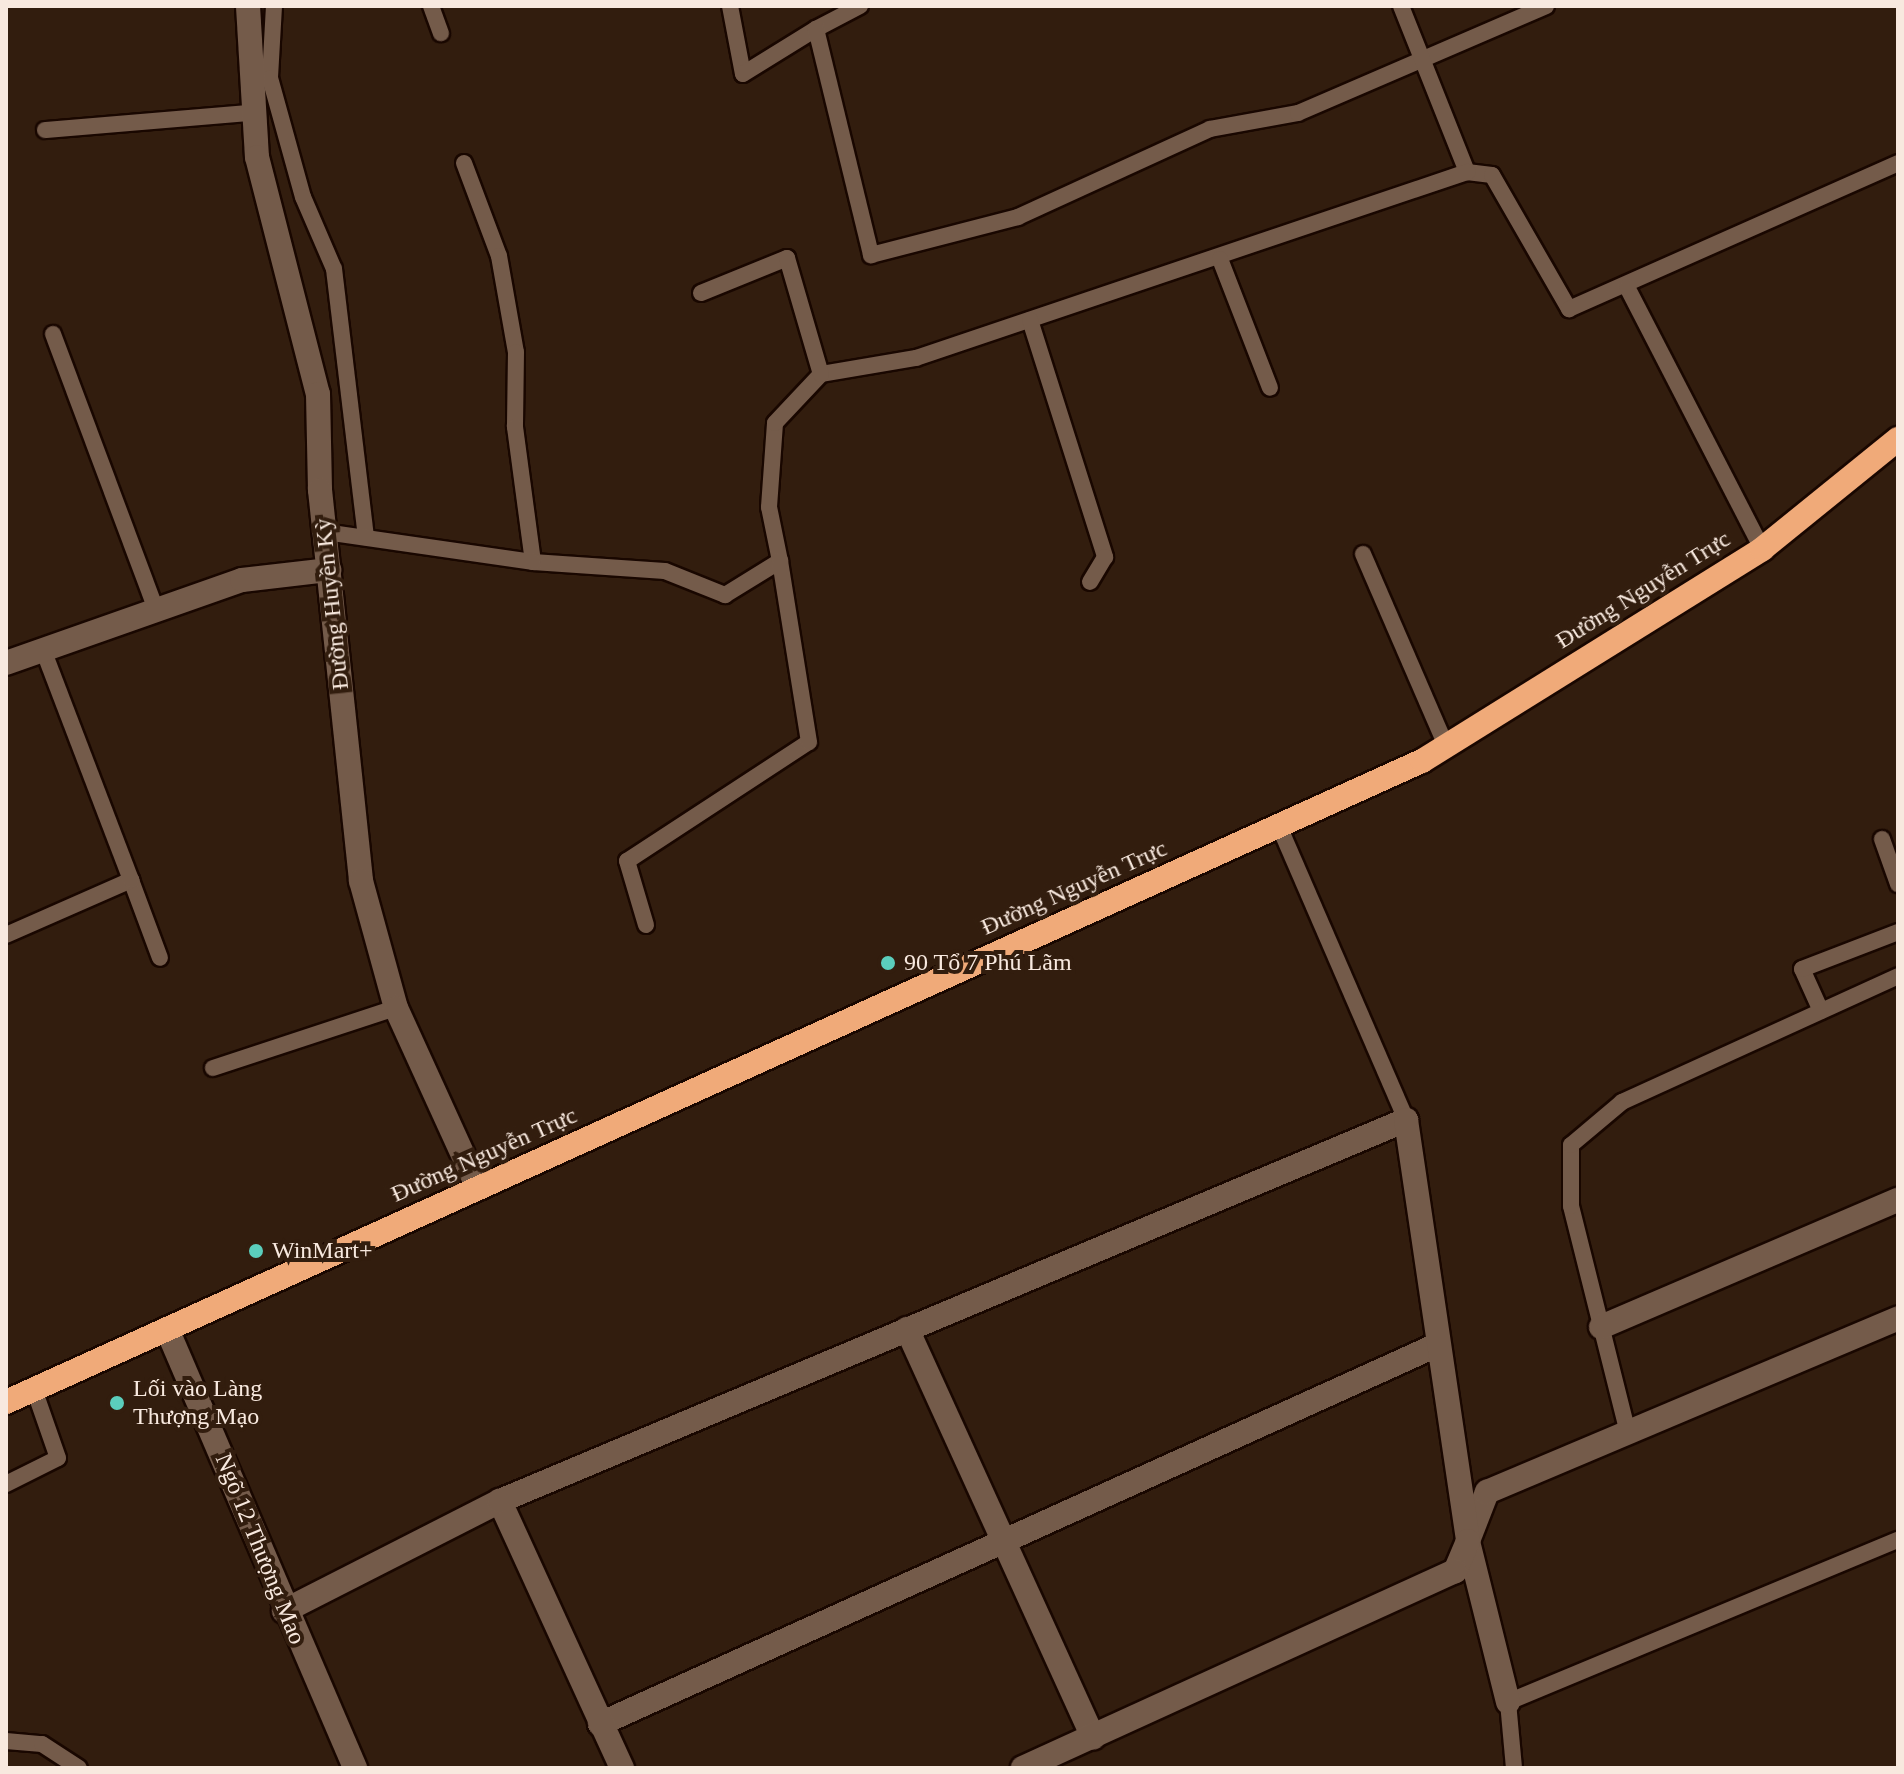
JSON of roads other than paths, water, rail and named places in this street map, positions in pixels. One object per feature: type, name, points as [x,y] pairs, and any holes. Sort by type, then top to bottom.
[{"type":"highway","name":"Đường Nguyễn Trực","points":[[6,1402],[1279,826],[1446,746],[1762,549],[1898,439]]},
{"type":"street","name":"Đường Huyền Kỳ","points":[[248,6],[249,113],[318,394],[325,532],[361,881],[396,1008],[478,1188]]},
{"type":"street","points":[[6,663],[242,580],[329,570]]},
{"type":"street","points":[[284,1611],[500,1501],[1406,1120],[1468,1541],[1508,1702]]},
{"type":"street","points":[[1601,1327],[1898,1200]]},
{"type":"street","points":[[1023,1768],[1455,1571],[1487,1492],[1898,1318]]},
{"type":"street","name":"Ngõ 12 Thượng Mao","points":[[167,1329],[284,1611],[355,1768]]},
{"type":"street","points":[[907,1329],[1093,1738]]},
{"type":"street","points":[[600,1724],[1437,1345]]},
{"type":"street","points":[[500,1501],[622,1768]]},
{"type":"lane","points":[[274,6],[270,78],[303,197],[334,269],[366,537]]},
{"type":"lane","points":[[431,6],[441,33]]},
{"type":"lane","points":[[730,6],[743,74],[860,6]]},
{"type":"lane","points":[[1401,6],[1467,172]]},
{"type":"lane","points":[[816,29],[871,255],[1018,217],[1210,129],[1298,113],[1546,6]]},
{"type":"lane","points":[[45,130],[249,113]]},
{"type":"lane","points":[[464,163],[499,256],[511,325],[515,427],[533,562]]},
{"type":"lane","points":[[646,925],[627,861],[809,742],[769,507],[775,423],[821,374],[916,358],[1220,259],[1467,172],[1492,175],[1569,309],[1627,287],[1898,163]]},
{"type":"lane","points":[[701,293],[787,258],[821,374]]},
{"type":"lane","points":[[1220,259],[1270,388]]},
{"type":"lane","points":[[1627,287],[1762,549]]},
{"type":"lane","points":[[1030,320],[1105,557],[1090,582]]},
{"type":"lane","points":[[53,334],[157,612]]},
{"type":"lane","points":[[325,532],[533,562],[665,571],[725,595],[780,561]]},
{"type":"lane","points":[[1363,554],[1446,746]]},
{"type":"lane","points":[[43,650],[160,958]]},
{"type":"lane","points":[[1279,826],[1406,1120]]},
{"type":"lane","points":[[1882,839],[1898,884]]},
{"type":"lane","points":[[6,935],[131,880]]},
{"type":"lane","points":[[1821,1011],[1802,969],[1898,932]]},
{"type":"lane","points":[[1628,1433],[1571,1206],[1571,1145],[1602,1112],[1898,976]]},
{"type":"lane","points":[[213,1068],[396,1008]]},
{"type":"lane","points":[[6,1484],[58,1458],[34,1389]]},
{"type":"lane","points":[[1514,1768],[1508,1702],[1898,1540]]},
{"type":"lane","points":[[6,1741],[42,1744],[79,1768]]},
{"type":"place","name":"90 Tổ 7 Phú Lãm","points":[[888,963]]},
{"type":"place","name":"WinMart+","points":[[256,1251]]},
{"type":"place","name":"Lối vào Làng Thượng Mạo","points":[[117,1403]]}]
